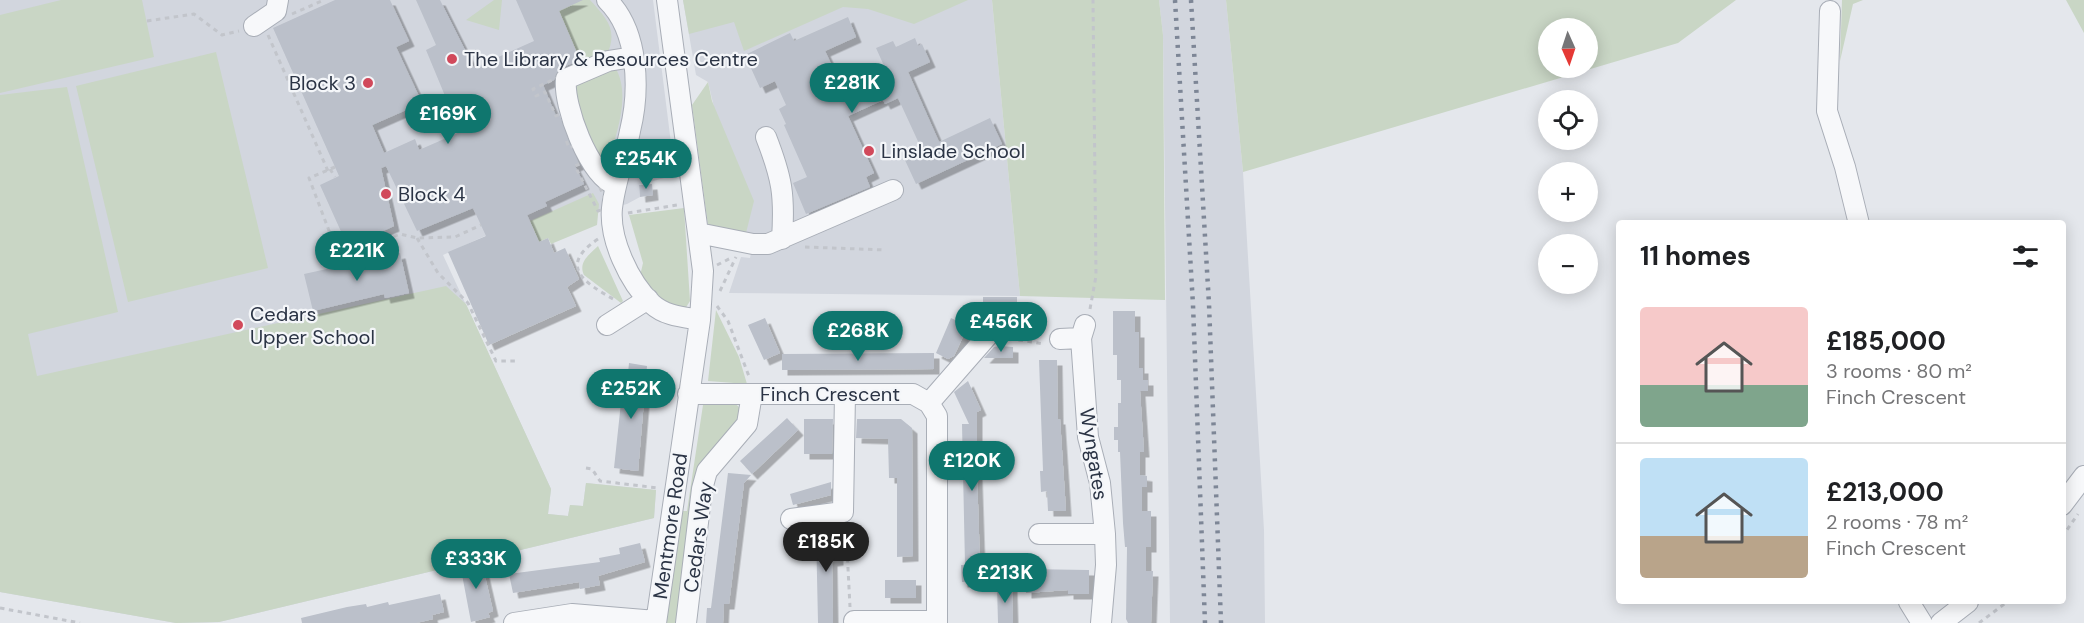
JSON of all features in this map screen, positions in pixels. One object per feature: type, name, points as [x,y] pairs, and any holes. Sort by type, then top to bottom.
[{"type":"street","name":"Mentmore Road","points":[[656,622],[700,320],[703,271],[667,0]]},
{"type":"street","points":[[609,1],[629,35],[633,57],[634,110],[615,185],[611,215],[625,265],[653,305],[672,315],[700,320]]},
{"type":"street","points":[[253,28],[281,9]]},
{"type":"street","points":[[1830,11],[1827,111],[1845,167],[1858,220]]},
{"type":"street","points":[[615,185],[605,181],[594,167],[564,92],[566,80],[608,61],[633,57]]},
{"type":"street","points":[[766,138],[780,175],[790,243]]},
{"type":"street","points":[[698,233],[753,244],[790,243],[893,190]]},
{"type":"street","points":[[607,325],[648,299]]},
{"type":"street","points":[[929,403],[997,325]]},
{"type":"street","points":[[1060,339],[1083,331]]},
{"type":"street","name":"Wyngates","points":[[1083,331],[1088,437],[1100,483],[1106,565],[1101,623]]},
{"type":"street","name":"Finch Crescent","points":[[688,393],[913,394],[929,403],[937,416],[937,622],[854,621]]},
{"type":"street","name":"Cedars Way","points":[[686,623],[702,489],[707,471],[719,454],[747,424],[752,394]]},
{"type":"street","points":[[791,519],[843,512],[844,394]]},
{"type":"street","points":[[2066,500],[2084,477]]},
{"type":"street","points":[[1039,534],[1104,534]]},
{"type":"street","points":[[1910,604],[1922,623]]},
{"type":"street","points":[[1941,623],[1965,604]]},
{"type":"street","points":[[514,623],[572,614],[656,622]]},
{"type":"path","points":[[281,9],[324,0]]},
{"type":"path","points":[[1083,331],[1094,298],[1096,276],[1094,0]]},
{"type":"path","points":[[147,21],[194,14],[222,35],[253,28],[329,170],[335,177]]},
{"type":"path","points":[[335,167],[309,178],[339,257]]},
{"type":"path","points":[[611,215],[694,202]]},
{"type":"path","points":[[334,265],[339,257],[400,234],[417,238],[455,237],[481,225]]},
{"type":"path","points":[[417,238],[438,273],[468,303],[496,361],[516,360]]},
{"type":"path","points":[[600,238],[583,249],[577,261],[578,270],[591,287],[618,302]]},
{"type":"path","points":[[790,243],[885,250]]},
{"type":"path","points":[[711,270],[716,265],[737,255],[720,291],[713,298],[728,321],[752,383],[752,394]]},
{"type":"path","points":[[997,325],[1019,340],[1042,345],[1060,339]]},
{"type":"path","points":[[586,468],[592,469],[600,481],[664,489]]},
{"type":"path","points":[[2066,531],[2084,506]]},
{"type":"path","points":[[847,549],[848,601],[854,621]]},
{"type":"path","points":[[1979,623],[2004,604]]},
{"type":"path","points":[[0,608],[80,623]]},
{"type":"shaded area","name":"Cedars Upper School","points":[[0,0],[653,0],[675,175],[639,185],[640,197],[627,204],[533,228],[529,221],[487,239],[485,236],[443,255],[551,489],[548,514],[568,516],[570,505],[583,506],[586,483],[656,490],[654,518],[219,622],[176,623],[0,592]]},
{"type":"shaded area","name":"Linslade School","points":[[683,0],[992,0],[1020,296],[729,293],[741,257],[750,258],[754,238],[745,237],[708,82],[696,75]]},
{"type":"shaded area","points":[[1159,0],[1226,0],[1243,172],[1264,530],[1265,623],[1170,623],[1163,35]]},
{"type":"green space","points":[[61,0],[142,0],[154,57],[0,93],[0,15]]},
{"type":"green space","points":[[494,0],[502,0],[499,30],[466,20]]},
{"type":"green space","points":[[566,0],[590,0],[602,13],[611,32],[610,48],[606,57],[583,67],[559,11]]},
{"type":"green space","points":[[683,0],[968,0],[914,24],[868,9],[843,7],[744,51],[734,22],[689,34]]},
{"type":"green space","points":[[992,0],[1159,0],[1163,35],[1165,300],[1020,296]]},
{"type":"green space","points":[[1226,0],[1736,0],[1678,43],[1598,67],[1598,18],[1538,18],[1538,78],[1560,78],[1243,172]]},
{"type":"green space","points":[[1842,0],[1863,0],[1853,4],[1840,61]]},
{"type":"green space","points":[[2066,0],[2084,0],[2084,33]]},
{"type":"green space","points":[[216,52],[268,268],[128,302],[76,86]]},
{"type":"green space","points":[[616,69],[622,91],[621,116],[608,162],[603,167],[572,111],[572,81]]},
{"type":"green space","points":[[708,82],[712,101],[754,201],[745,237],[708,226],[692,105]]},
{"type":"green space","points":[[67,87],[118,312],[28,334],[37,376],[446,286],[466,304],[551,489],[548,514],[568,516],[570,505],[583,506],[586,483],[656,490],[654,518],[219,622],[176,623],[0,592],[0,95]]},
{"type":"green space","points":[[593,193],[599,204],[597,225],[551,244],[548,238],[539,242],[530,221]]},
{"type":"green space","points":[[684,208],[690,301],[685,309],[665,303],[640,276],[643,263],[629,215]]},
{"type":"green space","points":[[598,246],[623,301],[621,303],[584,275],[583,262]]},
{"type":"green space","points":[[716,310],[739,357],[747,384],[708,381]]},
{"type":"green space","points":[[715,400],[733,402],[739,407],[741,422],[715,450],[678,623],[664,623],[678,511],[687,511],[703,405]]},
{"type":"building","points":[[335,0],[390,0],[409,41],[396,47],[422,103],[372,125],[384,153],[415,139],[419,150],[460,132],[426,50],[436,45],[416,0],[440,0],[474,68],[534,41],[516,0],[583,0],[559,11],[580,60],[561,68],[554,80],[543,85],[556,116],[559,114],[579,164],[575,166],[584,184],[545,202],[547,206],[527,215],[539,242],[548,238],[554,253],[565,248],[579,279],[567,287],[576,306],[489,345],[448,252],[486,236],[473,208],[417,231],[386,166],[381,168],[394,226],[348,247],[320,185],[339,176],[273,28]]},
{"type":"building","points":[[848,17],[856,37],[825,51],[846,96],[889,77],[876,48],[893,41],[896,47],[915,38],[918,46],[922,44],[930,62],[908,72],[939,142],[990,118],[1002,144],[916,184],[904,158],[922,150],[898,98],[885,104],[883,100],[848,116],[874,173],[866,177],[870,187],[806,214],[793,183],[807,177],[779,109],[786,105],[775,81],[760,88],[745,55],[790,33],[794,41]]},
{"type":"building","points":[[652,184],[653,195],[640,197],[639,185]]},
{"type":"building","points":[[400,253],[409,293],[385,298],[384,294],[313,311],[304,274]]},
{"type":"building","points":[[983,297],[1017,297],[1017,310],[983,310]]},
{"type":"building","points":[[1113,311],[1135,311],[1135,332],[1139,332],[1139,368],[1143,368],[1143,380],[1148,380],[1148,391],[1140,391],[1144,452],[1140,452],[1140,475],[1147,476],[1147,487],[1142,487],[1142,511],[1151,511],[1151,547],[1146,547],[1146,571],[1153,571],[1151,623],[1128,623],[1126,619],[1127,547],[1125,547],[1123,523],[1120,452],[1118,452],[1118,440],[1114,440],[1114,427],[1118,427],[1118,403],[1121,403],[1121,380],[1117,380],[1117,355],[1113,355]]},
{"type":"building","points":[[765,318],[780,353],[764,360],[748,325]]},
{"type":"building","points":[[951,318],[968,326],[954,356],[948,359],[936,353]]},
{"type":"building","points":[[994,347],[1013,347],[1013,358],[984,358]]},
{"type":"building","points":[[934,353],[934,369],[782,370],[782,354]]},
{"type":"building","points":[[1039,360],[1057,360],[1058,419],[1060,419],[1066,511],[1048,511],[1047,491],[1041,492],[1040,471],[1043,471]]},
{"type":"building","points":[[629,363],[647,366],[638,471],[614,468],[622,393],[626,393]]},
{"type":"building","points":[[968,381],[981,410],[977,412],[980,564],[996,564],[997,581],[962,582],[961,565],[965,565],[962,424],[969,424],[954,392]]},
{"type":"building","points":[[787,418],[798,430],[752,474],[740,461]]},
{"type":"building","points":[[804,419],[833,419],[832,454],[804,454]]},
{"type":"building","points":[[857,419],[901,419],[912,428],[913,556],[897,557],[897,478],[889,478],[888,439],[856,438]]},
{"type":"building","points":[[728,473],[751,475],[744,483],[729,604],[724,604],[723,623],[706,623],[707,608],[711,608]]},
{"type":"building","points":[[831,482],[831,495],[793,505],[790,494]]},
{"type":"building","points":[[816,530],[837,530],[838,560],[832,561],[833,623],[818,623]]},
{"type":"building","points":[[640,543],[645,562],[598,576],[600,585],[580,589],[579,582],[513,593],[509,574],[600,562],[599,558],[620,554],[619,548]]},
{"type":"building","points":[[481,559],[493,611],[488,613],[490,617],[471,622],[460,564]]},
{"type":"building","points":[[1026,569],[1089,570],[1089,594],[1068,594],[1068,590],[1026,593]]},
{"type":"building","points":[[885,580],[916,580],[916,598],[885,598]]},
{"type":"building","points":[[997,586],[1012,586],[1013,623],[998,623]]},
{"type":"building","points":[[440,594],[444,612],[432,615],[433,619],[416,623],[302,623],[301,618],[347,607],[366,604],[367,607],[388,602],[389,605]]},
{"type":"railway","points":[[1175,0],[1193,305],[1205,623]]},
{"type":"railway","points":[[1191,0],[1209,304],[1221,623]]},
{"type":"place","name":"The Library & Resources Centre","points":[[452,59]]},
{"type":"place","name":"Block 3","points":[[368,83]]},
{"type":"place","name":"Linslade School","points":[[869,151]]},
{"type":"place","name":"Block 4","points":[[386,194]]},
{"type":"place","name":"Cedars Upper School","points":[[238,325]]}]
